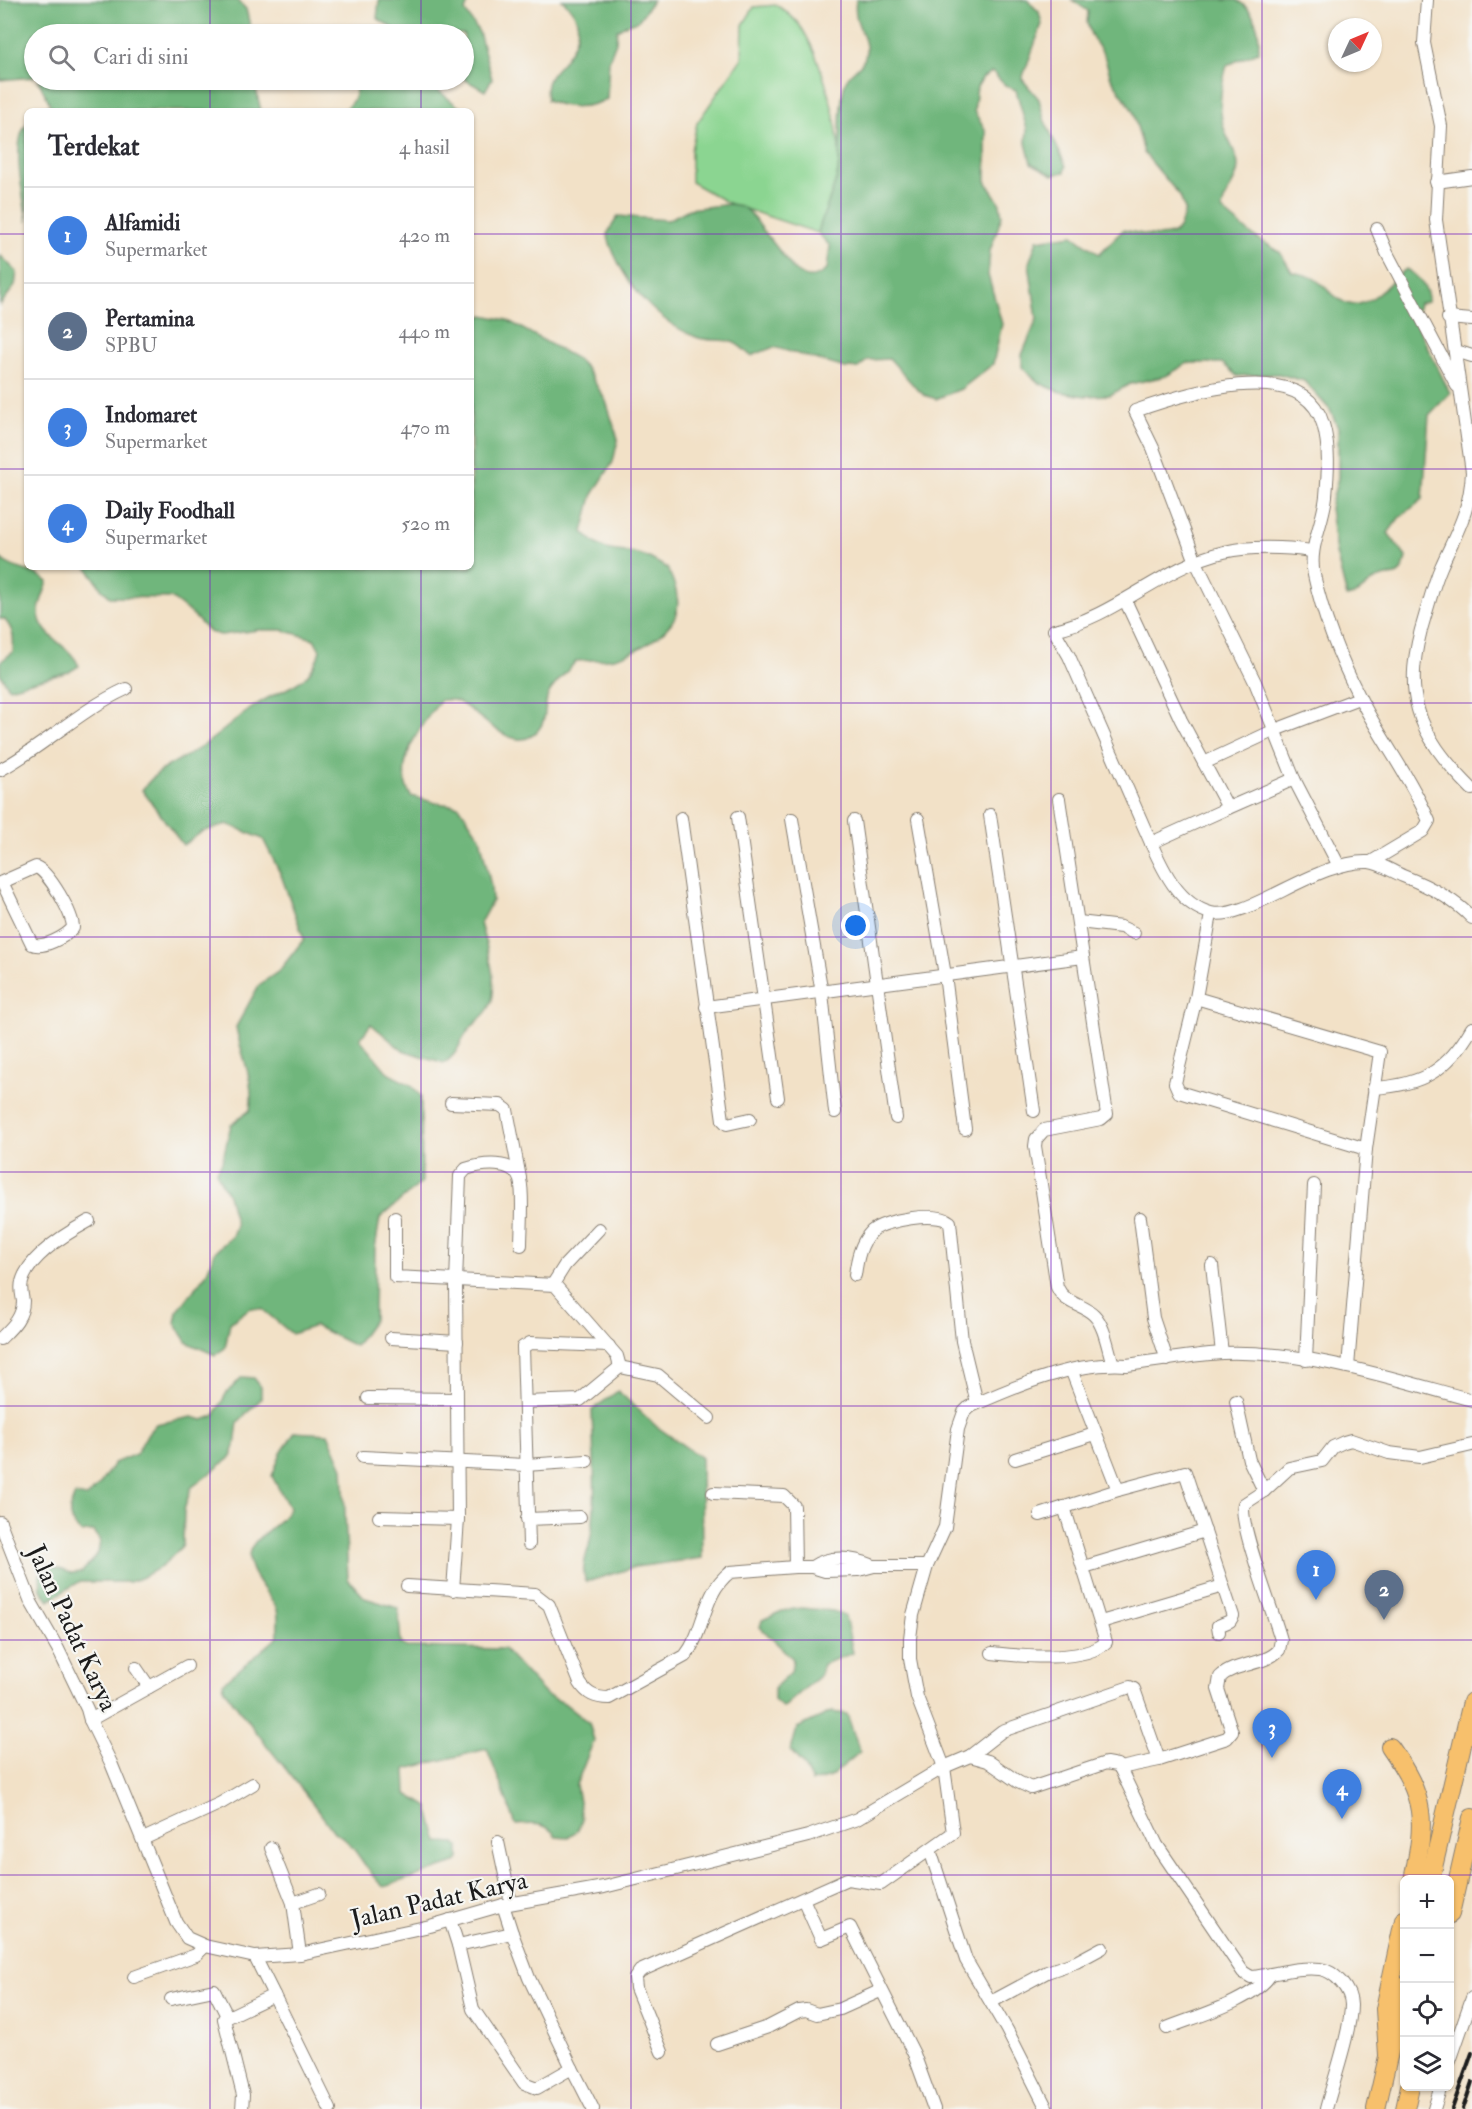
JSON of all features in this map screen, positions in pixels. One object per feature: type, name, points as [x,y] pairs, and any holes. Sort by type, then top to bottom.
[{"type":"highway","points":[[1431,1875],[1472,1702]]},
{"type":"highway","points":[[1390,1747],[1407,1771],[1417,1793],[1423,1822],[1414,1875]]},
{"type":"highway","points":[[1454,1893],[1472,1818]]},
{"type":"highway","points":[[1388,2055],[1385,2009],[1402,1929]]},
{"type":"highway","points":[[1376,2109],[1400,2005]]},
{"type":"highway","points":[[1405,2109],[1409,2091]]},
{"type":"street","points":[[1426,0],[1424,43],[1441,126],[1436,182],[1436,220],[1448,318],[1456,351],[1472,472],[1471,491],[1461,528],[1439,571],[1418,638],[1412,683],[1414,701],[1434,746],[1472,789]]},
{"type":"street","points":[[1436,182],[1472,177]]},
{"type":"street","points":[[1377,230],[1462,394]]},
{"type":"street","points":[[1448,318],[1472,320]]},
{"type":"street","points":[[1456,351],[1472,356]]},
{"type":"street","points":[[1311,551],[1227,551],[1196,562],[1080,623],[1054,630],[1076,672],[1169,880],[1195,905],[1211,914],[1236,912],[1316,873],[1338,866],[1371,862],[1423,831],[1429,821],[1359,698],[1332,633],[1314,575],[1311,551],[1320,530],[1326,498],[1328,458],[1323,422],[1312,404],[1299,393],[1286,387],[1219,387],[1199,390],[1135,411],[1153,448],[1196,562],[1255,682],[1294,779],[1338,866]]},
{"type":"street","points":[[1125,600],[1228,808]]},
{"type":"street","points":[[0,770],[43,744],[101,701],[126,689]]},
{"type":"street","points":[[1204,763],[1275,730],[1359,698]]},
{"type":"street","points":[[1151,843],[1294,779]]},
{"type":"street","points":[[1059,799],[1107,1114],[1101,1119],[1044,1130],[1036,1139],[1035,1146],[1057,1287],[1066,1301],[1085,1309],[1098,1320],[1113,1364]]},
{"type":"street","points":[[990,815],[1034,1111]]},
{"type":"street","points":[[738,817],[778,1098]]},
{"type":"street","points":[[681,818],[723,1120],[727,1124],[750,1119]]},
{"type":"street","points":[[792,819],[822,993],[835,1112]]},
{"type":"street","points":[[918,819],[945,975],[965,1129]]},
{"type":"street","points":[[854,821],[896,1118]]},
{"type":"street","points":[[1371,862],[1438,891],[1472,918]]},
{"type":"street","points":[[36,867],[43,869],[62,902],[73,928],[46,944],[40,946],[32,944],[1,883],[36,867]]},
{"type":"street","points":[[1211,914],[1196,998],[1175,1083],[1179,1092],[1366,1149]]},
{"type":"street","points":[[1079,922],[1112,925],[1134,933]]},
{"type":"street","points":[[706,1007],[1083,957]]},
{"type":"street","points":[[1196,998],[1377,1049],[1381,1056],[1374,1088],[1366,1149],[1348,1367]]},
{"type":"street","points":[[1374,1088],[1412,1082],[1444,1067],[1459,1051],[1472,1028]]},
{"type":"street","points":[[451,1103],[500,1105],[507,1110],[520,1179],[521,1245]]},
{"type":"street","points":[[453,1590],[458,1519],[456,1282],[460,1176],[466,1168],[497,1164],[513,1170],[520,1179]]},
{"type":"street","points":[[1306,1360],[1314,1185]]},
{"type":"street","points":[[855,1275],[857,1258],[863,1242],[872,1231],[882,1225],[937,1216],[950,1222],[962,1341],[977,1403]]},
{"type":"street","points":[[395,1218],[395,1277],[456,1282],[553,1284],[609,1346],[617,1356],[620,1367]]},
{"type":"street","points":[[1140,1218],[1149,1297],[1167,1360]]},
{"type":"street","points":[[0,1339],[15,1323],[22,1311],[21,1283],[30,1269],[52,1244],[89,1221]]},
{"type":"street","points":[[553,1284],[565,1265],[599,1229]]},
{"type":"street","points":[[1212,1265],[1222,1353]]},
{"type":"street","points":[[391,1338],[457,1342]]},
{"type":"street","points":[[529,1544],[525,1465],[525,1345],[609,1346]]},
{"type":"street","points":[[662,2052],[636,1988],[635,1978],[640,1971],[804,1901],[847,1880],[881,1884],[953,1833],[944,1767],[918,1697],[910,1659],[913,1615],[927,1566],[945,1527],[960,1421],[964,1412],[977,1403],[1046,1377],[1113,1364],[1127,1365],[1222,1353],[1306,1360],[1348,1367],[1472,1400]]},
{"type":"street","points":[[525,1402],[580,1400],[620,1367]]},
{"type":"street","points":[[620,1367],[658,1375],[709,1418]]},
{"type":"street","points":[[1072,1372],[1118,1490]]},
{"type":"street","points":[[368,1398],[457,1399]]},
{"type":"street","points":[[1236,1401],[1249,1460],[1264,1491]]},
{"type":"street","points":[[1015,1459],[1095,1434]]},
{"type":"street","points":[[1120,1768],[1159,1760],[1227,1738],[1232,1732],[1218,1689],[1220,1677],[1231,1670],[1275,1654],[1279,1650],[1280,1634],[1242,1509],[1252,1496],[1264,1491],[1290,1468],[1322,1461],[1333,1448],[1351,1440],[1389,1453],[1420,1457],[1472,1445]]},
{"type":"street","points":[[363,1457],[456,1464],[525,1465],[587,1461]]},
{"type":"street","points":[[1040,1515],[1185,1472],[1233,1616],[1230,1621],[1218,1626],[1219,1632]]},
{"type":"street","points":[[713,1493],[784,1497],[791,1501],[794,1506],[795,1567]]},
{"type":"street","points":[[992,1653],[1052,1657],[1088,1650],[1107,1642],[1064,1507]]},
{"type":"street","points":[[379,1516],[458,1519]]},
{"type":"street","points":[[527,1519],[580,1517]]},
{"type":"street","name":"Jalan Padat Karya","points":[[0,1522],[31,1602],[58,1649],[87,1709],[176,1922],[188,1938],[206,1946],[255,1957],[300,1954],[450,1920],[507,1904],[604,1887],[808,1836],[857,1819],[944,1767],[970,1756],[988,1745],[1002,1731],[1130,1687],[1134,1689],[1159,1760]]},
{"type":"street","points":[[1084,1567],[1205,1531]]},
{"type":"street","points":[[407,1586],[536,1594],[549,1605],[585,1691],[601,1698],[609,1698],[685,1656],[693,1646],[711,1592],[730,1572],[746,1568],[812,1567],[827,1559],[859,1560],[874,1566],[927,1566]]},
{"type":"street","points":[[1101,1622],[1223,1586]]},
{"type":"street","points":[[90,1720],[187,1666]]},
{"type":"street","points":[[136,1668],[149,1688]]},
{"type":"street","points":[[970,1756],[988,1761],[1018,1782],[1031,1788],[1097,1765],[1112,1763],[1120,1768],[1157,1845],[1243,1972],[1251,1977],[1320,1969],[1338,1979],[1348,1992],[1351,2005],[1326,2109]]},
{"type":"street","points":[[143,1839],[221,1803],[253,1784]]},
{"type":"street","points":[[498,1842],[512,1933],[529,1978],[593,2109]]},
{"type":"street","points":[[271,1848],[293,1903],[300,1954]]},
{"type":"street","points":[[930,1851],[966,1960],[991,2002],[1047,2109]]},
{"type":"street","points":[[293,1903],[319,1894]]},
{"type":"street","points":[[804,1901],[821,1939],[850,1927],[880,1991],[889,2003],[914,2054],[934,2109]]},
{"type":"street","points":[[450,1920],[474,2009],[524,2083],[537,2088],[572,2068]]},
{"type":"street","points":[[458,1945],[512,1933]]},
{"type":"street","points":[[134,1977],[196,1955],[206,1946]]},
{"type":"street","points":[[991,2002],[1047,1972],[1076,1962],[1102,1948]]},
{"type":"street","points":[[255,1957],[330,2109]]},
{"type":"street","points":[[1167,2028],[1252,1992],[1265,1983],[1271,1974]]},
{"type":"street","points":[[171,1998],[214,1990],[227,2016]]},
{"type":"street","points":[[717,2044],[768,2027],[799,2011],[806,2010],[817,2014],[840,2009],[880,1991]]},
{"type":"street","points":[[242,2109],[243,2095],[229,2047],[224,2019],[274,1995]]},
{"type":"street","points":[[1454,2047],[1472,1998]]},
{"type":"street","points":[[1434,2109],[1439,2091]]},
{"type":"green space","points":[[0,0],[237,0],[246,9],[250,24],[24,24],[24,78],[0,80]]},
{"type":"green space","points":[[379,0],[469,0],[465,11],[474,24],[386,24],[377,18]]},
{"type":"green space","points":[[562,0],[653,0],[638,21],[617,30],[616,42],[609,60],[607,99],[592,105],[577,107],[547,100],[548,80],[570,51],[577,35],[577,21],[574,14]]},
{"type":"green space","points":[[856,0],[1027,0],[1039,12],[1042,24],[1022,79],[1039,99],[1044,119],[1066,166],[1065,172],[1053,175],[1031,163],[1026,143],[1027,129],[1016,90],[1005,85],[992,72],[983,77],[977,87],[974,111],[986,132],[986,181],[1000,204],[1002,216],[990,251],[988,275],[1002,324],[993,364],[961,389],[936,399],[924,395],[890,359],[868,360],[858,368],[845,368],[774,347],[751,356],[732,342],[696,337],[680,329],[665,320],[629,282],[620,267],[607,234],[618,216],[668,220],[689,209],[730,204],[741,206],[750,213],[795,271],[812,277],[827,269],[830,246],[818,233],[838,171],[843,94],[847,79],[865,58],[866,53],[865,40],[856,16]]},
{"type":"green space","points":[[1072,0],[1236,0],[1243,4],[1256,22],[1259,37],[1258,52],[1227,65],[1225,73],[1221,114],[1238,166],[1236,177],[1225,198],[1222,210],[1252,235],[1280,252],[1292,272],[1315,279],[1344,302],[1358,304],[1367,301],[1406,269],[1418,278],[1427,292],[1428,302],[1419,303],[1415,321],[1450,393],[1429,415],[1423,499],[1399,518],[1388,533],[1406,557],[1398,574],[1375,580],[1359,593],[1347,597],[1336,553],[1330,508],[1338,478],[1338,428],[1330,410],[1304,381],[1279,374],[1237,376],[1222,363],[1188,363],[1166,376],[1130,384],[1110,395],[1085,396],[1060,392],[1039,383],[1022,367],[1022,355],[1037,319],[1029,263],[1037,240],[1073,235],[1099,254],[1123,230],[1161,236],[1175,232],[1180,226],[1185,210],[1180,196],[1144,153],[1133,111],[1111,78],[1104,55],[1091,35],[1087,23],[1088,11]]},
{"type":"green space","points":[[776,5],[803,30],[824,79],[835,119],[838,138],[838,171],[818,233],[730,204],[691,182],[691,150],[697,123],[742,58],[743,25],[754,7]]},
{"type":"green space","points":[[474,24],[479,32],[492,79],[485,91],[474,85]]},
{"type":"green space","points":[[43,90],[256,90],[260,108],[45,108],[50,104]]},
{"type":"green space","points":[[356,90],[438,90],[460,108],[346,108],[354,99]]},
{"type":"green space","points":[[24,128],[24,204],[19,157]]},
{"type":"green space","points":[[0,255],[17,272],[15,286],[0,305]]},
{"type":"green space","points":[[483,315],[507,320],[577,359],[586,368],[606,401],[618,439],[613,462],[592,496],[583,532],[592,541],[607,549],[645,556],[667,568],[676,592],[677,611],[664,631],[631,652],[614,658],[576,661],[549,693],[542,725],[529,737],[519,739],[507,736],[464,706],[451,700],[441,700],[417,733],[406,758],[404,771],[411,796],[459,806],[480,837],[491,886],[492,901],[480,923],[493,976],[493,997],[485,1014],[469,1030],[455,1053],[444,1063],[402,1050],[371,1024],[360,1039],[389,1074],[411,1085],[421,1096],[422,1182],[380,1218],[375,1249],[374,1320],[355,1346],[315,1326],[292,1334],[262,1309],[250,1308],[230,1323],[225,1348],[215,1355],[188,1343],[175,1323],[177,1312],[206,1274],[215,1252],[232,1236],[236,1225],[228,1195],[216,1172],[222,1162],[231,1125],[250,1110],[251,1088],[236,1027],[259,985],[279,971],[304,939],[281,875],[263,839],[227,824],[202,832],[183,845],[142,790],[163,769],[201,747],[256,705],[303,679],[316,662],[320,650],[314,639],[282,630],[258,630],[221,635],[209,632],[192,614],[171,598],[110,597],[89,570],[474,570],[474,320]]},
{"type":"green space","points":[[0,558],[11,566],[37,574],[48,582],[40,606],[41,622],[50,635],[70,652],[79,666],[69,672],[9,688],[0,674],[0,662],[13,652],[13,634],[4,619],[0,619]]},
{"type":"green space","points":[[242,1377],[254,1378],[261,1387],[261,1399],[238,1422],[231,1457],[191,1488],[184,1510],[183,1545],[163,1566],[141,1578],[129,1582],[79,1582],[49,1600],[41,1590],[40,1575],[48,1565],[71,1573],[82,1572],[98,1553],[100,1541],[93,1531],[82,1533],[71,1520],[70,1511],[75,1495],[87,1497],[100,1484],[114,1463],[136,1454],[156,1424],[192,1417],[203,1420],[214,1416],[226,1394]]},
{"type":"green space","points":[[618,1391],[656,1426],[701,1458],[702,1558],[635,1567],[586,1582],[584,1566],[590,1541],[594,1493],[592,1410]]},
{"type":"green space","points":[[295,1432],[328,1434],[343,1468],[348,1579],[365,1598],[398,1608],[401,1643],[406,1647],[504,1649],[546,1695],[564,1703],[589,1723],[594,1740],[576,1785],[582,1819],[578,1830],[568,1837],[556,1836],[548,1828],[539,1824],[516,1825],[487,1749],[406,1769],[407,1794],[428,1807],[438,1842],[455,1843],[459,1847],[459,1859],[455,1863],[384,1887],[348,1842],[334,1832],[224,1689],[223,1683],[278,1637],[277,1610],[253,1573],[249,1556],[255,1542],[281,1519],[289,1508],[272,1476],[281,1453]]},
{"type":"green space","points":[[801,1608],[833,1611],[845,1616],[853,1653],[823,1664],[820,1675],[783,1708],[774,1700],[774,1688],[791,1672],[793,1659],[760,1627],[762,1620],[782,1611]]},
{"type":"green space","points":[[831,1712],[847,1714],[860,1752],[830,1777],[812,1782],[803,1765],[791,1751],[797,1728]]},
{"type":"railway","points":[[1452,2109],[1472,2053]]},
{"type":"railway","points":[[1463,2109],[1472,2082]]},
{"type":"place","name":"Alfamidi","points":[[1316,1600]]},
{"type":"place","name":"Pertamina","points":[[1384,1620]]},
{"type":"place","name":"Indomaret","points":[[1272,1758]]},
{"type":"place","name":"Daily Foodhall","points":[[1342,1819]]}]
